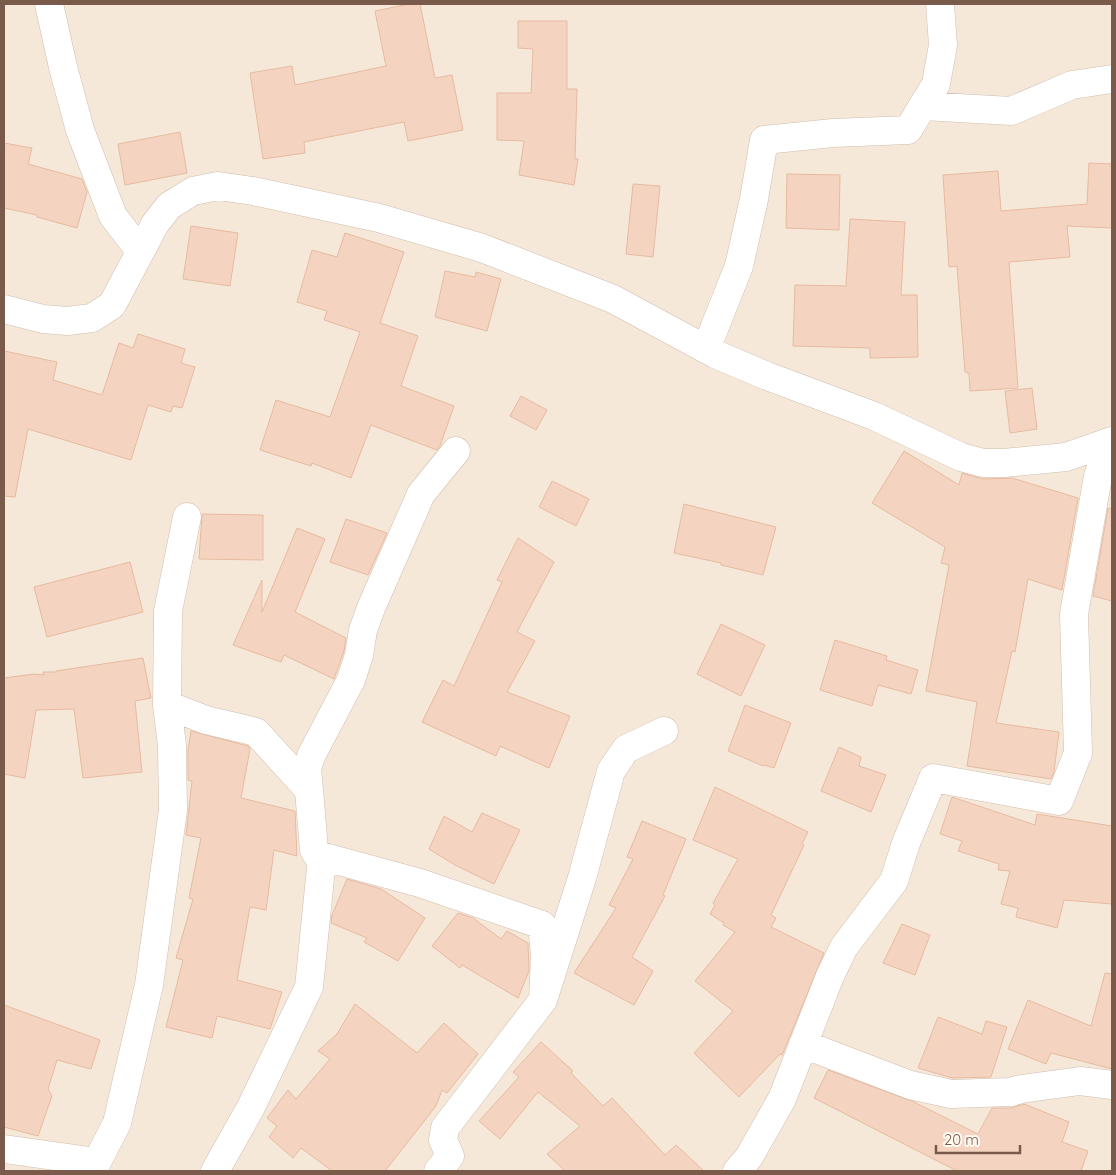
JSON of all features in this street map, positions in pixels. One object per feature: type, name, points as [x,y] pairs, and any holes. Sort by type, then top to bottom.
[{"type":"street","points":[[49,4],[80,130],[114,216],[140,251]]},
{"type":"street","points":[[706,349],[739,266],[754,199],[764,140],[833,133],[908,130],[936,84],[943,45],[940,4]]},
{"type":"street","points":[[923,106],[1011,111],[1072,85],[1112,79]]},
{"type":"street","points":[[4,309],[43,319],[92,318],[112,305],[140,251],[169,206],[193,191],[218,186],[253,191],[379,218],[482,248],[613,299],[706,349],[766,376],[874,416],[961,457],[983,463],[1004,463],[1066,457],[1111,441]]},
{"type":"street","points":[[737,1171],[749,1157],[782,1099],[830,976],[844,947],[894,881],[906,843],[933,778],[1059,801],[1078,753],[1074,614],[1098,476],[1111,441]]},
{"type":"street","points":[[456,451],[421,494],[417,502],[363,630],[359,655],[351,680],[312,754],[307,768],[314,850],[317,856],[322,858],[420,883],[507,911],[542,925],[545,955],[543,1000]]},
{"type":"street","points":[[1066,457],[1098,476]]},
{"type":"street","points":[[4,1149],[104,1166],[117,1123],[149,985],[173,810],[172,746],[167,705],[168,610],[187,517]]},
{"type":"street","points":[[167,705],[206,720],[256,732],[308,790]]},
{"type":"street","points":[[438,1171],[450,1156],[443,1140],[446,1128],[543,1000],[582,878],[611,771],[626,749],[664,731]]},
{"type":"street","points":[[215,1171],[251,1107],[309,987],[322,858]]},
{"type":"street","points":[[803,1044],[910,1085],[950,1094],[1010,1092],[1080,1081],[1112,1085]]},
{"type":"shaded area","points":[[4,4],[1112,4],[1112,1171],[4,1171]]},
{"type":"building","points":[[409,4],[420,4],[435,78],[452,75],[463,130],[408,141],[404,122],[304,142],[305,153],[263,159],[250,73],[292,66],[295,85],[386,66],[375,11]]},
{"type":"building","points":[[518,21],[567,21],[567,89],[577,89],[575,159],[578,159],[574,185],[519,175],[524,141],[497,140],[497,93],[531,93],[533,49],[518,48]]},
{"type":"building","points":[[180,132],[187,173],[125,185],[118,144]]},
{"type":"building","points":[[4,143],[32,148],[28,164],[82,179],[87,192],[77,228],[37,217],[37,215],[4,208]]},
{"type":"building","points":[[1089,163],[1112,164],[1112,228],[1067,226],[1070,257],[1009,262],[1018,388],[970,391],[969,373],[965,372],[957,266],[949,267],[943,175],[998,171],[1001,211],[1087,204]]},
{"type":"building","points":[[787,174],[840,175],[839,230],[786,228]]},
{"type":"building","points":[[633,184],[660,186],[653,257],[626,254]]},
{"type":"building","points":[[850,219],[905,222],[901,295],[917,295],[918,357],[870,358],[870,348],[793,346],[795,285],[846,286]]},
{"type":"building","points":[[191,226],[238,233],[230,286],[183,279]]},
{"type":"building","points":[[345,233],[404,252],[380,323],[418,336],[401,386],[454,406],[437,450],[371,425],[351,478],[312,463],[311,466],[260,450],[276,400],[330,417],[360,332],[324,320],[327,311],[297,302],[312,250],[337,257]]},
{"type":"building","points":[[445,271],[475,277],[476,272],[501,279],[487,331],[435,317]]},
{"type":"building","points":[[138,334],[185,349],[181,363],[195,367],[182,408],[173,406],[171,412],[148,405],[131,460],[28,429],[15,497],[4,496],[4,351],[57,362],[53,380],[102,395],[119,343],[133,348]]},
{"type":"building","points":[[1032,388],[1037,429],[1010,433],[1005,391]]},
{"type":"building","points":[[521,396],[547,410],[536,430],[510,416]]},
{"type":"building","points":[[904,451],[959,485],[962,473],[983,479],[1012,478],[1078,498],[1062,590],[1028,579],[1015,652],[1012,651],[996,723],[1059,732],[1054,772],[1051,779],[967,766],[977,702],[926,691],[949,565],[941,563],[945,547],[872,503]]},
{"type":"building","points":[[552,481],[589,499],[576,526],[539,507]]},
{"type":"building","points":[[684,504],[776,527],[763,575],[721,565],[721,563],[674,553]]},
{"type":"building","points":[[1108,508],[1112,509],[1112,601],[1093,596]]},
{"type":"building","points":[[202,514],[263,515],[263,560],[199,559]]},
{"type":"building","points":[[346,519],[387,533],[368,575],[330,562]]},
{"type":"building","points":[[297,528],[325,539],[295,612],[346,638],[344,651],[334,679],[284,655],[281,662],[233,645],[262,580],[262,612]]},
{"type":"building","points":[[518,538],[554,562],[517,632],[535,641],[507,692],[570,716],[549,768],[500,746],[496,756],[422,722],[443,680],[454,686],[502,582],[497,580]]},
{"type":"building","points":[[130,562],[143,612],[47,637],[34,587]]},
{"type":"building","points":[[721,624],[765,645],[741,696],[697,674]]},
{"type":"building","points":[[835,640],[887,656],[886,660],[918,670],[911,694],[878,685],[872,706],[820,690]]},
{"type":"building","points":[[143,658],[151,698],[135,701],[142,772],[83,778],[74,709],[36,710],[25,778],[4,774],[4,678],[34,674],[44,675],[43,672],[56,672]]},
{"type":"building","points":[[745,705],[791,723],[774,768],[763,766],[728,751]]},
{"type":"building","points":[[191,731],[248,746],[250,749],[241,798],[295,811],[297,856],[274,850],[266,910],[250,907],[237,980],[282,992],[270,1029],[217,1016],[212,1038],[166,1027],[183,960],[176,958],[193,899],[189,898],[201,838],[186,835],[192,781],[188,780],[188,750]]},
{"type":"building","points":[[839,747],[861,757],[859,766],[886,775],[871,812],[821,791]]},
{"type":"building","points":[[715,787],[808,832],[802,844],[804,845],[771,915],[776,918],[771,927],[824,953],[782,1055],[780,1054],[739,1097],[694,1053],[733,1011],[695,981],[735,932],[710,914],[715,905],[713,903],[738,859],[693,840]]},
{"type":"building","points":[[952,797],[1035,825],[1037,814],[1112,826],[1112,904],[1064,900],[1057,928],[1016,917],[1018,908],[1001,904],[1010,871],[998,870],[999,864],[958,851],[962,841],[940,834]]},
{"type":"building","points":[[482,813],[520,830],[494,884],[455,865],[429,849],[444,816],[472,832]]},
{"type":"building","points":[[642,821],[686,839],[663,895],[665,896],[632,957],[653,971],[634,1005],[574,973],[616,908],[609,905],[633,859],[627,857]]},
{"type":"building","points":[[347,879],[381,889],[425,918],[398,961],[364,942],[367,938],[331,923],[332,915]]},
{"type":"building","points":[[458,913],[473,918],[501,939],[507,931],[528,943],[529,971],[518,998],[462,965],[460,968],[432,946]]},
{"type":"building","points":[[902,924],[930,935],[915,975],[883,963]]},
{"type":"building","points":[[1105,973],[1112,974],[1112,1069],[1051,1053],[1046,1064],[1008,1049],[1028,1000],[1091,1026]]},
{"type":"building","points":[[355,1004],[417,1053],[444,1023],[478,1054],[447,1093],[442,1090],[436,1106],[385,1171],[332,1171],[301,1148],[293,1158],[269,1137],[277,1126],[267,1118],[288,1090],[296,1099],[330,1059],[318,1051],[337,1034]]},
{"type":"building","points":[[4,1005],[100,1040],[91,1069],[57,1060],[48,1089],[52,1096],[38,1136],[4,1127]]},
{"type":"building","points":[[938,1017],[982,1034],[986,1021],[1007,1027],[991,1077],[952,1078],[918,1068]]},
{"type":"building","points":[[541,1042],[573,1071],[571,1073],[603,1106],[612,1098],[665,1155],[676,1145],[704,1171],[565,1171],[547,1154],[580,1126],[538,1092],[500,1139],[479,1121],[519,1077],[513,1072]]},
{"type":"building","points":[[828,1070],[914,1102],[978,1134],[992,1108],[1012,1108],[1024,1104],[1069,1122],[1062,1142],[1088,1151],[1081,1171],[957,1171],[814,1098]]}]
